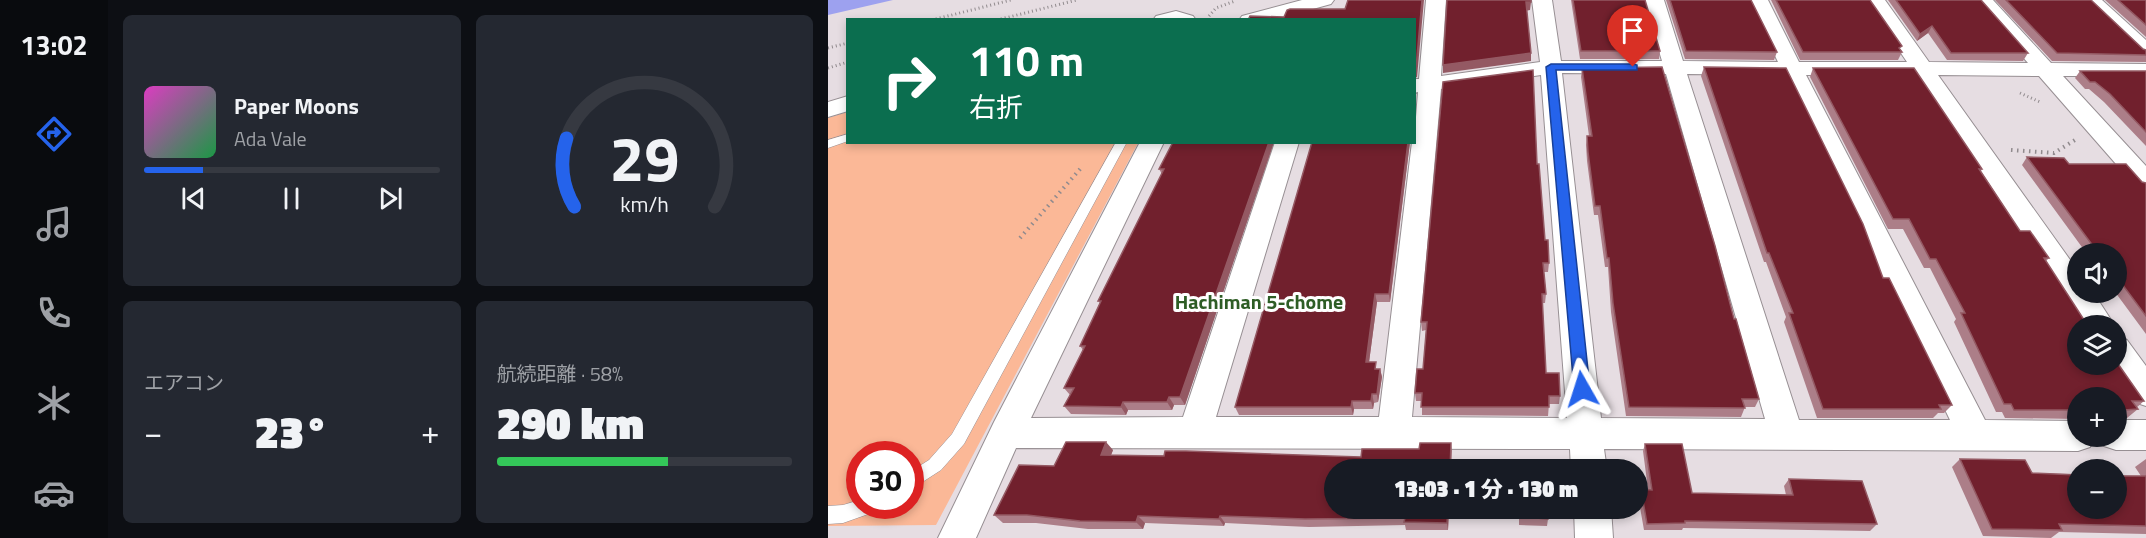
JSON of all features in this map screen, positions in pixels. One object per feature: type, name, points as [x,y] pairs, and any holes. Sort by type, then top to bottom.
[{"type":"street","points":[[1256,18],[1324,0]]},
{"type":"street","points":[[1327,18],[1332,0]]},
{"type":"street","points":[[1394,434],[1422,85],[1436,0]]},
{"type":"street","points":[[1542,0],[1551,67],[1588,459]]},
{"type":"street","points":[[1654,0],[1786,435]]},
{"type":"street","points":[[1758,0],[1975,436]]},
{"type":"street","points":[[1875,0],[2092,315]]},
{"type":"street","points":[[1983,0],[2146,182]]},
{"type":"street","points":[[2091,0],[2146,51]]},
{"type":"street","points":[[1422,85],[1551,67],[2146,70]]},
{"type":"street","points":[[828,110],[846,104]]},
{"type":"street","points":[[957,538],[1006,432],[1151,144]]},
{"type":"street","points":[[1195,431],[1286,144]]},
{"type":"street","points":[[2127,365],[2146,392]]},
{"type":"street","points":[[1006,432],[2067,436]]},
{"type":"street","points":[[2127,435],[2146,435]]},
{"type":"street","points":[[1593,519],[1594,538]]},
{"type":"lane","points":[[828,144],[846,138]]},
{"type":"lane","points":[[924,472],[935,465],[958,439],[1121,144]]},
{"type":"lane","points":[[828,514],[846,513]]},
{"type":"path","points":[[940,18],[1011,0]]},
{"type":"path","points":[[1005,18],[1077,0]]},
{"type":"path","points":[[1208,18],[1216,8],[1238,0]]},
{"type":"path","points":[[828,48],[846,44]]},
{"type":"path","points":[[828,68],[846,63]]},
{"type":"path","points":[[2012,88],[2043,104]]},
{"type":"path","points":[[2008,150],[2054,153],[2081,136]]},
{"type":"path","points":[[1020,238],[1082,167]]},
{"type":"shaded area","points":[[846,112],[846,144],[1137,144],[936,525],[828,526],[828,118]]},
{"type":"water","points":[[828,0],[893,0],[828,15]]},
{"type":"building","points":[[1348,0],[1422,0],[1416,68],[1416,18],[1249,18],[1250,16],[1284,17],[1290,9],[1345,9]]},
{"type":"building","points":[[1447,0],[1531,0],[1531,2],[1526,2],[1531,53],[1443,65]]},
{"type":"building","points":[[1573,0],[1645,0],[1660,51],[1581,51]]},
{"type":"building","points":[[1670,0],[1751,0],[1777,52],[1686,51]]},
{"type":"building","points":[[1776,0],[1870,0],[1902,46],[1899,48],[1902,52],[1803,52]]},
{"type":"building","points":[[1896,0],[1981,0],[2028,53],[1951,53],[1932,26],[1920,34]]},
{"type":"building","points":[[2006,0],[2091,0],[2146,50],[2146,55],[2057,53]]},
{"type":"building","points":[[2118,0],[2146,0],[2146,25]]},
{"type":"building","points":[[1662,67],[1759,399],[1742,399],[1745,408],[1629,407],[1613,303],[1609,258],[1607,258],[1600,206],[1595,206],[1587,136],[1592,136],[1582,68]]},
{"type":"building","points":[[1704,67],[1786,68],[1863,224],[1883,278],[1889,278],[1952,405],[1939,405],[1941,409],[1823,409],[1789,313],[1793,313],[1769,253],[1767,253]]},
{"type":"building","points":[[1813,68],[1914,68],[1982,169],[1979,169],[2020,231],[2030,231],[2049,258],[2044,258],[2067,294],[2067,303],[2073,303],[2081,315],[2067,315],[2067,375],[2126,375],[2144,401],[2132,401],[2138,409],[2127,410],[2127,387],[2067,387],[2067,410],[2014,410],[2011,404],[2004,404],[1961,313],[1965,313],[1936,259],[1930,259],[1909,219],[1893,219]]},
{"type":"building","points":[[1533,70],[1537,164],[1539,164],[1549,263],[1543,263],[1546,294],[1542,294],[1546,373],[1559,373],[1560,396],[1549,396],[1549,407],[1421,407],[1422,393],[1415,393],[1417,369],[1423,369],[1427,322],[1421,322],[1443,82]]},
{"type":"building","points":[[2080,71],[2146,71],[2146,132],[2110,94],[2095,82],[2090,82]]},
{"type":"building","points":[[1172,144],[1268,144],[1180,397],[1169,397],[1167,402],[1123,402],[1121,407],[1064,406],[1074,388],[1064,388],[1085,346],[1080,346],[1101,301],[1098,301],[1164,169],[1159,169]]},
{"type":"building","points":[[1311,144],[1408,144],[1389,294],[1375,294],[1366,362],[1376,362],[1375,369],[1380,369],[1377,394],[1372,394],[1371,401],[1352,401],[1351,407],[1235,407]]},
{"type":"building","points":[[2027,157],[2064,158],[2069,164],[2126,164],[2142,182],[2146,183],[2146,316],[2127,291],[2127,243],[2091,243]]},
{"type":"building","points":[[1066,442],[1106,442],[1101,455],[1164,456],[1165,451],[1186,451],[1361,457],[1362,449],[1419,449],[1420,443],[1451,443],[1450,459],[1324,459],[1324,519],[1138,516],[1136,522],[994,515],[1019,465],[1054,466]]},
{"type":"building","points":[[1645,444],[1682,444],[1692,493],[1793,495],[1789,479],[1862,481],[1877,524],[1685,521],[1685,523],[1647,524],[1648,490],[1652,490]]},
{"type":"building","points":[[1960,459],[2025,460],[2032,473],[2067,475],[2067,519],[2127,519],[2127,476],[2146,476],[2146,526],[2059,524],[2062,530],[1992,529]]},
{"type":"building","points":[[1405,519],[1447,519],[1447,523],[1404,522]]},
{"type":"district","name":"Hachiman 5-chome","points":[[1259,301]]},
{"type":"route","points":[[1582,389],[1551,67],[1633,67]]}]
